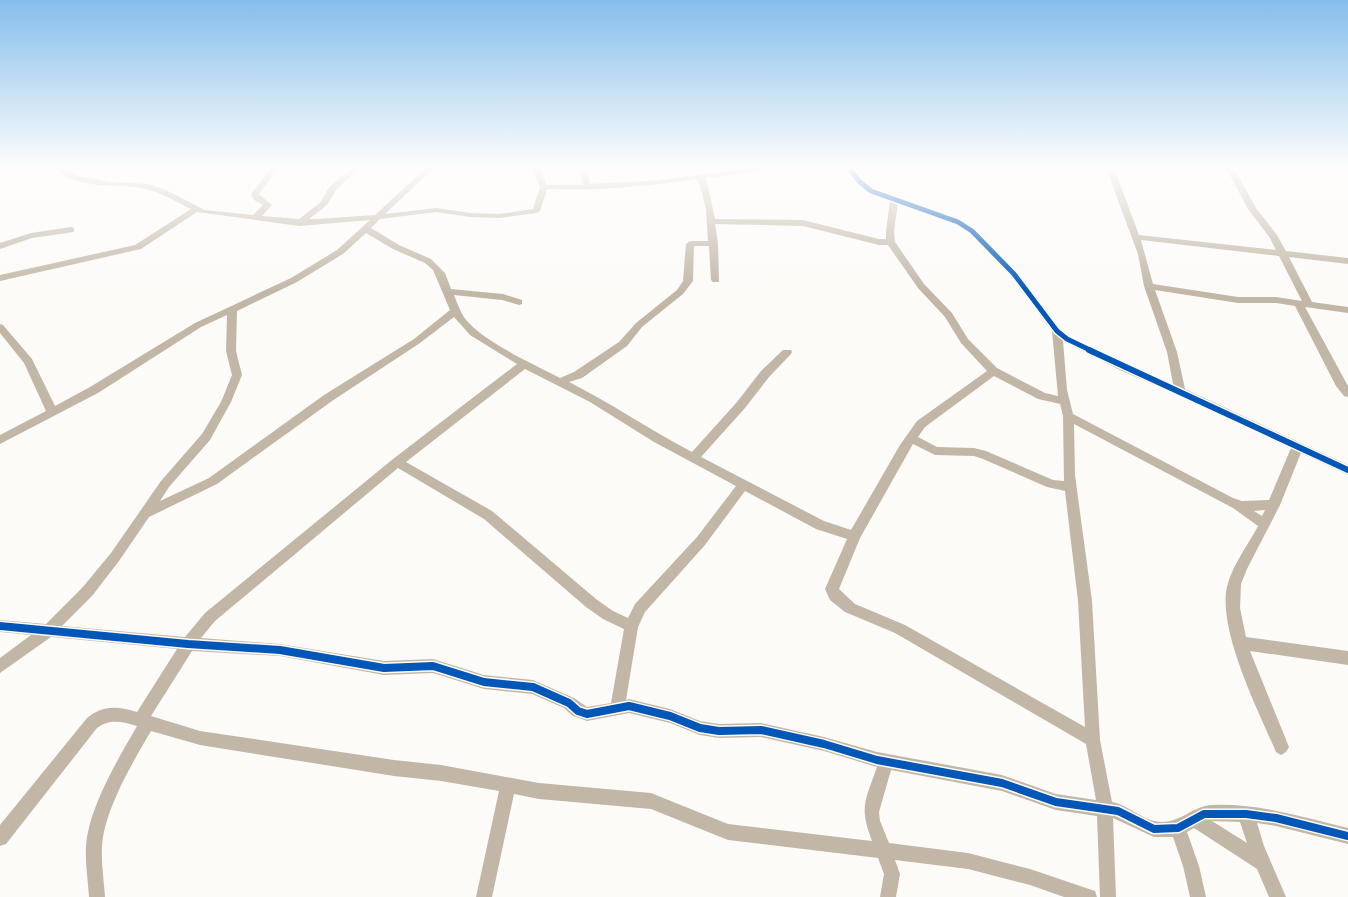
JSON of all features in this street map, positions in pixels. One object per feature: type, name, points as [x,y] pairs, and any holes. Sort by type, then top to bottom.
[{"type":"street","points":[[0,278],[138,246],[196,210]]},
{"type":"street","points":[[200,210],[213,214],[299,223],[436,210],[471,215],[498,216],[536,210]]},
{"type":"street","points":[[255,218],[263,210]]},
{"type":"street","points":[[299,223],[315,210]]},
{"type":"street","points":[[0,440],[94,390],[198,324],[294,280],[340,252],[386,210]]},
{"type":"street","points":[[709,210],[714,244],[716,280]]},
{"type":"street","points":[[893,210],[890,230],[891,242],[921,286],[949,315],[964,341],[992,371],[1042,396],[1064,401]]},
{"type":"street","points":[[923,210],[958,222],[972,231],[1014,274],[1057,331],[1078,345],[1348,470]]},
{"type":"street","points":[[1126,210],[1172,352],[1180,391]]},
{"type":"street","points":[[1253,210],[1274,237],[1340,383],[1348,393]]},
{"type":"street","points":[[711,221],[803,223],[879,242],[891,242]]},
{"type":"street","points":[[366,229],[396,247],[430,263],[440,273],[456,311],[464,324],[473,333],[524,364],[594,399],[658,439],[693,458],[820,525],[854,536]]},
{"type":"street","points":[[0,246],[24,238],[71,230]]},
{"type":"street","points":[[1136,238],[1348,261]]},
{"type":"street","points":[[559,382],[578,375],[622,344],[639,325],[680,292],[688,281],[690,244],[714,244]]},
{"type":"street","points":[[1149,286],[1238,300],[1303,303],[1348,310]]},
{"type":"street","points":[[448,292],[503,297],[519,302]]},
{"type":"street","points":[[0,666],[48,631],[94,584],[166,484],[201,444],[226,402],[237,375],[231,351],[232,308]]},
{"type":"street","points":[[147,512],[217,478],[328,398],[417,340],[456,311]]},
{"type":"street","points":[[0,327],[28,361],[52,412]]},
{"type":"street","points":[[1057,331],[1064,401],[1068,416],[1067,442],[1070,487],[1084,601],[1093,740],[1105,808],[1108,897]]},
{"type":"street","points":[[1059,352],[1078,345]]},
{"type":"street","points":[[693,458],[741,405],[765,374],[787,352]]},
{"type":"street","points":[[97,897],[94,846],[102,812],[144,722],[188,644],[208,619],[397,462],[524,364]]},
{"type":"street","points":[[992,371],[921,424],[854,536],[832,588],[835,596],[850,608],[900,629],[1093,740]]},
{"type":"street","points":[[1068,416],[1236,505],[1264,524]]},
{"type":"street","points":[[911,438],[935,451],[974,452],[986,455],[1051,484],[1070,487]]},
{"type":"street","points":[[1280,747],[1240,643],[1235,620],[1233,592],[1241,569],[1274,505],[1298,446]]},
{"type":"street","points":[[397,462],[488,515],[591,603],[608,615],[631,626]]},
{"type":"street","points":[[617,708],[631,626],[640,608],[656,588],[701,541],[744,484]]},
{"type":"street","points":[[733,499],[745,496],[767,496]]},
{"type":"street","points":[[1236,505],[1274,505]]},
{"type":"street","points":[[0,626],[188,644],[280,650],[384,668],[433,666],[484,682],[533,687],[569,703],[578,711],[587,714],[628,706],[640,707],[706,729],[719,731],[761,730],[824,744],[886,762],[1002,783],[1056,802],[1118,811],[1154,829],[1178,828],[1194,819],[1211,813],[1246,814],[1276,818],[1348,836]]},
{"type":"street","points":[[1240,643],[1348,658]]},
{"type":"street","points":[[0,838],[92,723],[99,717],[110,714],[144,722],[181,735],[394,768],[441,773],[508,786],[651,801],[728,832],[968,861],[1030,877],[1089,897]]},
{"type":"street","points":[[886,762],[870,812],[892,874],[888,897]]},
{"type":"street","points":[[484,897],[508,786]]},
{"type":"street","points":[[1246,814],[1251,833],[1278,897]]},
{"type":"street","points":[[1194,819],[1263,863]]},
{"type":"street","points":[[1178,828],[1191,866],[1198,897]]},
{"type":"cycle path","points":[[924,210],[958,222],[972,231],[1014,274],[1057,331],[1067,339],[1348,470]]},
{"type":"cycle path","points":[[0,626],[188,644],[280,650],[384,668],[433,666],[484,682],[533,687],[569,703],[578,711],[587,714],[629,706],[670,716],[700,728],[719,731],[761,730],[824,744],[877,760],[1002,783],[1056,802],[1118,811],[1154,829],[1178,828],[1204,814],[1246,814],[1276,818],[1348,836]]}]
